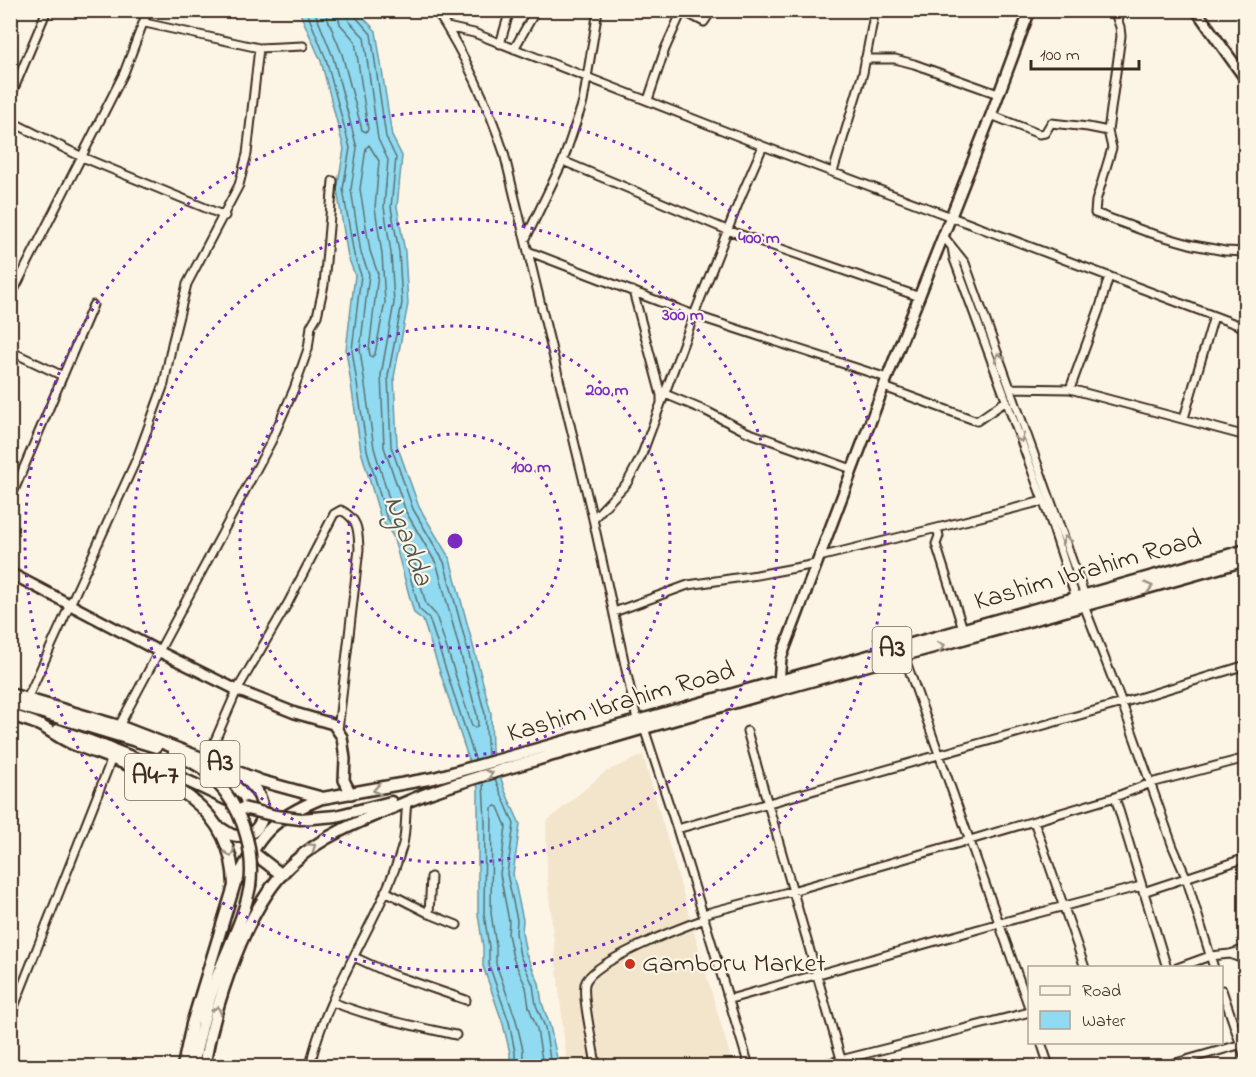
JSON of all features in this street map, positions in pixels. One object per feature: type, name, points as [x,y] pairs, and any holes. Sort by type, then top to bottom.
[{"type":"highway","name":"Kashim Ibrahim Road","points":[[641,724],[903,652],[1245,550]]},
{"type":"highway","name":"Kashim Ibrahim Road","points":[[204,1066],[211,1033],[230,970],[256,912],[270,888],[291,864],[322,840],[434,791],[540,754],[779,682],[903,652],[963,629],[1245,560]]},
{"type":"highway","name":"Kashim Ibrahim Road","points":[[10,694],[119,726],[204,763],[323,798],[434,778],[540,754]]},
{"type":"highway","name":"A4-7","points":[[10,703],[204,763]]},
{"type":"highway","name":"A4-7","points":[[10,715],[113,749],[175,775],[243,808],[276,816],[301,819],[336,816],[434,791]]},
{"type":"highway","name":"A4-7","points":[[37,724],[69,742],[150,775],[187,795],[220,828],[231,855],[234,886],[192,1024],[183,1066]]},
{"type":"highway","name":"A3","points":[[193,1066],[201,1026],[217,977],[244,914],[252,871],[250,852],[237,812],[204,763]]},
{"type":"highway","points":[[220,828],[232,835],[242,836],[253,833],[264,818],[258,794],[237,771]]},
{"type":"highway","points":[[234,886],[251,851],[270,827],[294,810],[323,798]]},
{"type":"highway","points":[[251,851],[282,875]]},
{"type":"main road","points":[[779,682],[781,658],[1030,10]]},
{"type":"main road","points":[[1197,10],[1245,79]]},
{"type":"main road","points":[[10,573],[237,690],[295,713],[333,724],[342,737],[345,759],[344,780],[351,794]]},
{"type":"street","points":[[10,98],[48,10]]},
{"type":"street","points":[[10,297],[124,73],[145,23],[148,10]]},
{"type":"street","points":[[436,10],[472,70],[504,153],[530,252],[641,724],[677,829],[749,1066]]},
{"type":"street","points":[[500,44],[510,10]]},
{"type":"street","points":[[514,49],[536,10]]},
{"type":"street","points":[[526,238],[564,161],[583,102],[598,10]]},
{"type":"street","points":[[648,100],[681,11],[704,22],[712,10]]},
{"type":"street","points":[[833,172],[854,106],[875,10]]},
{"type":"street","points":[[1114,10],[1121,36],[1108,131],[1112,148],[1096,201],[1095,213],[1192,245],[1245,252]]},
{"type":"street","points":[[145,23],[259,48],[303,46]]},
{"type":"street","points":[[447,27],[474,33],[763,146],[1245,328]]},
{"type":"street","points":[[27,699],[137,458],[164,384],[187,284],[225,216],[239,185],[247,154],[259,48]]},
{"type":"street","points":[[865,59],[896,59],[998,94]]},
{"type":"street","points":[[991,116],[1039,134],[1045,133],[1052,123],[1108,131]]},
{"type":"street","points":[[10,121],[82,157],[225,216]]},
{"type":"street","points":[[593,519],[628,482],[641,457],[694,315],[763,146]]},
{"type":"street","points":[[564,161],[728,230],[920,297]]},
{"type":"street","points":[[119,726],[271,442],[294,389],[308,349],[311,326],[324,285],[333,181]]},
{"type":"street","points":[[944,237],[965,263],[1082,599]]},
{"type":"street","points":[[951,245],[954,259],[1043,501],[1122,703],[1186,877],[1213,966]]},
{"type":"street","points":[[530,252],[694,315],[885,383],[977,421],[1006,401]]},
{"type":"street","points":[[1070,389],[1109,276]]},
{"type":"street","points":[[633,291],[661,395],[661,404]]},
{"type":"street","points":[[10,500],[93,305]]},
{"type":"street","points":[[1184,418],[1214,316]]},
{"type":"street","points":[[10,351],[63,376]]},
{"type":"street","points":[[1010,388],[1070,389],[1245,436]]},
{"type":"street","points":[[665,394],[706,411],[747,432],[852,470]]},
{"type":"street","points":[[614,612],[688,585],[758,576],[1043,501]]},
{"type":"street","points":[[204,763],[237,690],[288,603],[334,514],[341,510],[350,515],[358,527],[359,549],[338,730]]},
{"type":"street","points":[[937,528],[939,536],[936,544],[963,629]]},
{"type":"street","points":[[903,652],[1028,1008]]},
{"type":"street","points":[[677,829],[1122,703],[1245,665]]},
{"type":"street","points":[[747,731],[842,1063]]},
{"type":"street","points":[[10,1017],[112,758]]},
{"type":"street","points":[[596,1066],[584,986],[588,976],[613,959],[704,917],[1115,797],[1151,783],[1245,758]]},
{"type":"street","points":[[1115,797],[1166,966]]},
{"type":"street","points":[[310,1066],[318,1034],[374,918],[403,843],[406,803]]},
{"type":"street","points":[[1034,821],[1084,966]]},
{"type":"street","points":[[730,999],[1000,923],[1186,877],[1245,858]]},
{"type":"street","points":[[429,914],[431,877]]},
{"type":"street","points":[[385,891],[429,914],[457,925]]},
{"type":"street","points":[[1182,966],[1210,956],[1230,954],[1245,949]]},
{"type":"street","points":[[1230,954],[1245,960]]},
{"type":"street","points":[[354,957],[391,974],[466,1000]]},
{"type":"street","points":[[1223,995],[1245,1060]]},
{"type":"street","points":[[332,1002],[366,1015],[456,1035]]},
{"type":"street","points":[[818,1066],[842,1063],[1028,1011]]},
{"type":"street","points":[[1042,1044],[1049,1066]]},
{"type":"street","points":[[1165,1066],[1242,1046]]},
{"type":"shaded area","name":"Gamboru Market","points":[[643,755],[733,1066],[567,1066],[547,876],[546,822],[605,772]]},
{"type":"water","name":"Ngadda","points":[[299,11],[357,11],[376,31],[392,136],[402,156],[397,207],[405,252],[408,304],[394,377],[397,445],[419,507],[450,559],[491,713],[492,751],[505,791],[520,824],[513,874],[523,920],[522,932],[526,954],[539,983],[557,1066],[510,1066],[510,1053],[503,1024],[483,966],[483,947],[478,914],[478,788],[423,620],[414,613],[393,536],[381,519],[361,451],[346,350],[355,275],[348,257],[337,189],[344,149],[321,61]]},
{"type":"place","name":"Gamboru Market","points":[[630,964]]}]
